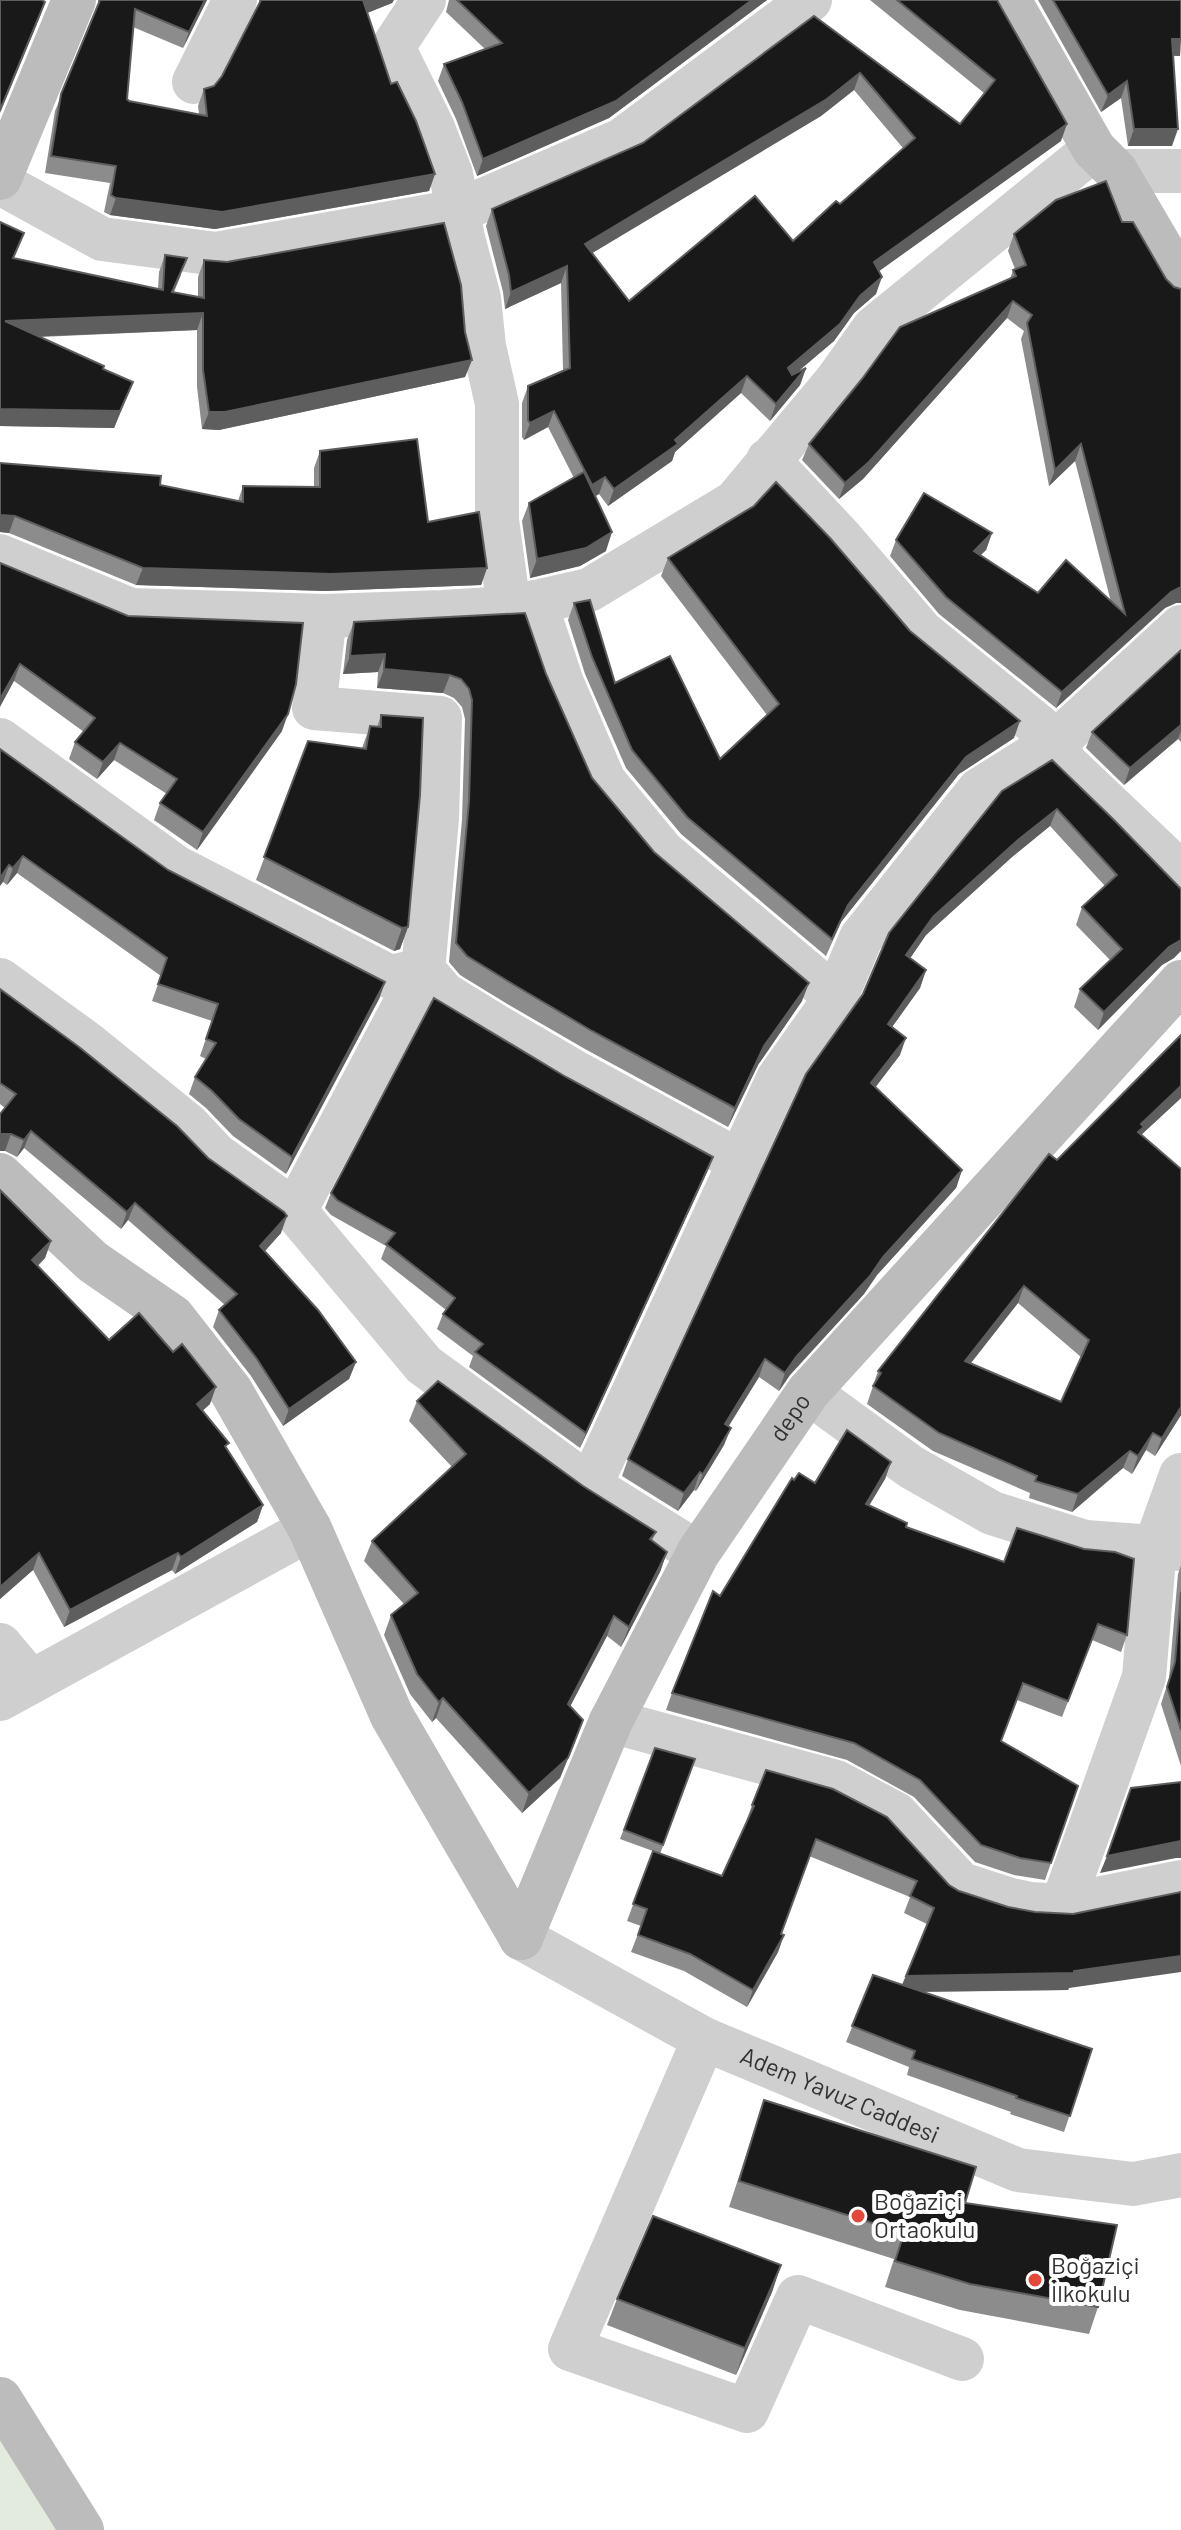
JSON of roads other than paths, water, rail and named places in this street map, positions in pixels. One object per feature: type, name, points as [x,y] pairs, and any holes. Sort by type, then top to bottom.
[{"type":"street","points":[[74,0],[0,180],[102,239],[216,254],[458,211],[622,140],[810,0]]},
{"type":"street","points":[[194,82],[235,0]]},
{"type":"street","points":[[424,0],[393,47],[433,128],[451,174],[479,298],[484,346],[497,404],[497,520],[522,605],[562,683],[604,781],[663,852],[836,997]]},
{"type":"street","points":[[1009,0],[1181,282]]},
{"type":"street","points":[[0,556],[131,610],[325,616],[522,605],[589,590],[735,502],[837,380],[874,328],[1105,160],[1181,171]]},
{"type":"street","points":[[768,460],[842,539],[922,632],[1057,741],[1064,762],[1181,873]]},
{"type":"street","points":[[295,1211],[423,970],[437,819],[440,718],[314,708],[325,616]]},
{"type":"street","points":[[590,1486],[778,1079],[836,997],[861,938],[979,790],[1057,741],[1181,627]]},
{"type":"street","points":[[0,740],[176,867],[390,977],[423,970]]},
{"type":"street","points":[[423,970],[444,994],[483,1018],[573,1071],[741,1162]]},
{"type":"street","points":[[0,980],[88,1044],[188,1125],[216,1155],[295,1211],[424,1365],[590,1486],[698,1553]]},
{"type":"street","name":"depo","points":[[521,1938],[611,1721],[698,1553],[808,1392],[1181,982]]},
{"type":"street","points":[[0,1175],[93,1262],[173,1317],[231,1391],[310,1529],[392,1716],[521,1938]]},
{"type":"street","points":[[808,1392],[911,1467],[992,1513],[1085,1542],[1168,1548]]},
{"type":"street","points":[[1062,1906],[1162,1675],[1168,1548],[1181,1475]]},
{"type":"street","points":[[0,1645],[15,1690],[310,1529]]},
{"type":"street","points":[[611,1721],[836,1782],[896,1814],[961,1884],[1007,1899],[1062,1906],[1181,1882]]},
{"type":"street","name":"Adem Yavuz Caddesi","points":[[521,1938],[704,2039],[1018,2170],[1133,2184],[1181,2175]]},
{"type":"street","points":[[704,2039],[570,2349],[747,2411],[798,2297],[962,2359]]},
{"type":"street","points":[[0,2399],[82,2530]]},
{"type":"place","name":"Boğaziçi Ortaokulu","points":[[858,2216]]},
{"type":"place","name":"Boğaziçi İlkokulu","points":[[1035,2280]]}]
